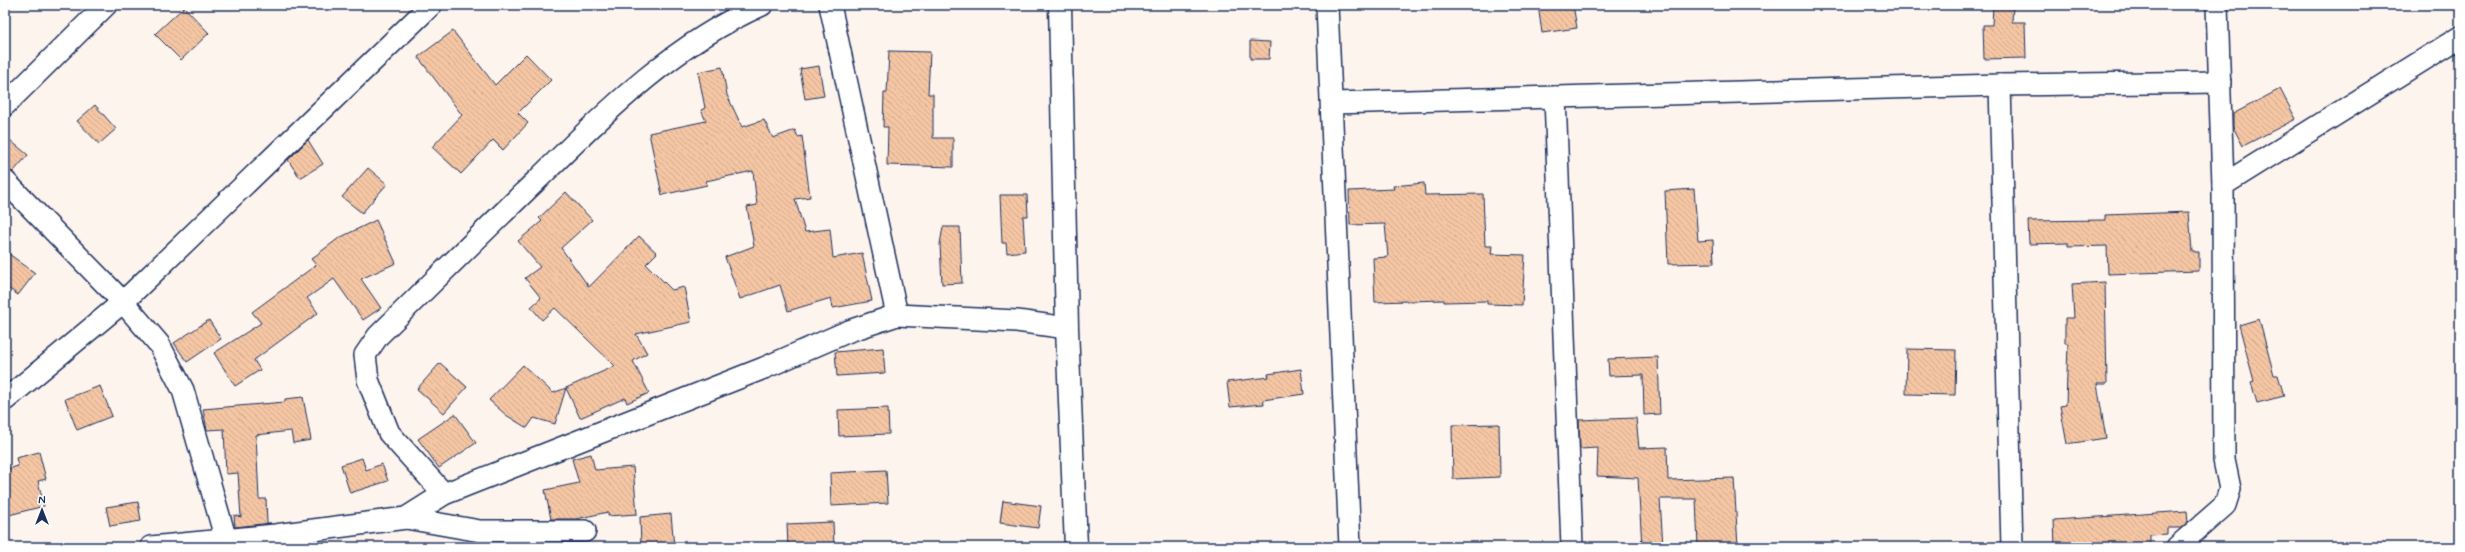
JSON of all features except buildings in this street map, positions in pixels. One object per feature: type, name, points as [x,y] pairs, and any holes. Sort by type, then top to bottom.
[{"type":"street","points":[[5,105],[106,5]]},
{"type":"street","points":[[5,400],[123,302],[431,5]]},
{"type":"street","points":[[444,494],[389,433],[368,380],[365,356],[378,336],[608,111],[660,65],[729,20],[762,5]]},
{"type":"street","points":[[830,5],[897,315]]},
{"type":"street","points":[[1060,5],[1067,328],[1076,547]]},
{"type":"street","points":[[1327,5],[1350,547]]},
{"type":"street","points":[[2177,547],[2225,505],[2230,489],[2224,460],[2223,185],[2216,5]]},
{"type":"street","points":[[2223,185],[2460,37]]},
{"type":"street","points":[[1332,103],[2000,85],[2220,82]]},
{"type":"street","points":[[2000,85],[2012,547]]},
{"type":"street","points":[[1555,97],[1572,547]]},
{"type":"street","points":[[5,181],[123,302],[159,344],[183,390],[226,540]]},
{"type":"street","points":[[406,518],[444,494],[764,368],[848,331],[897,315],[1017,321],[1067,328]]},
{"type":"street","points":[[151,547],[226,540],[406,518],[480,531],[585,531]]}]
